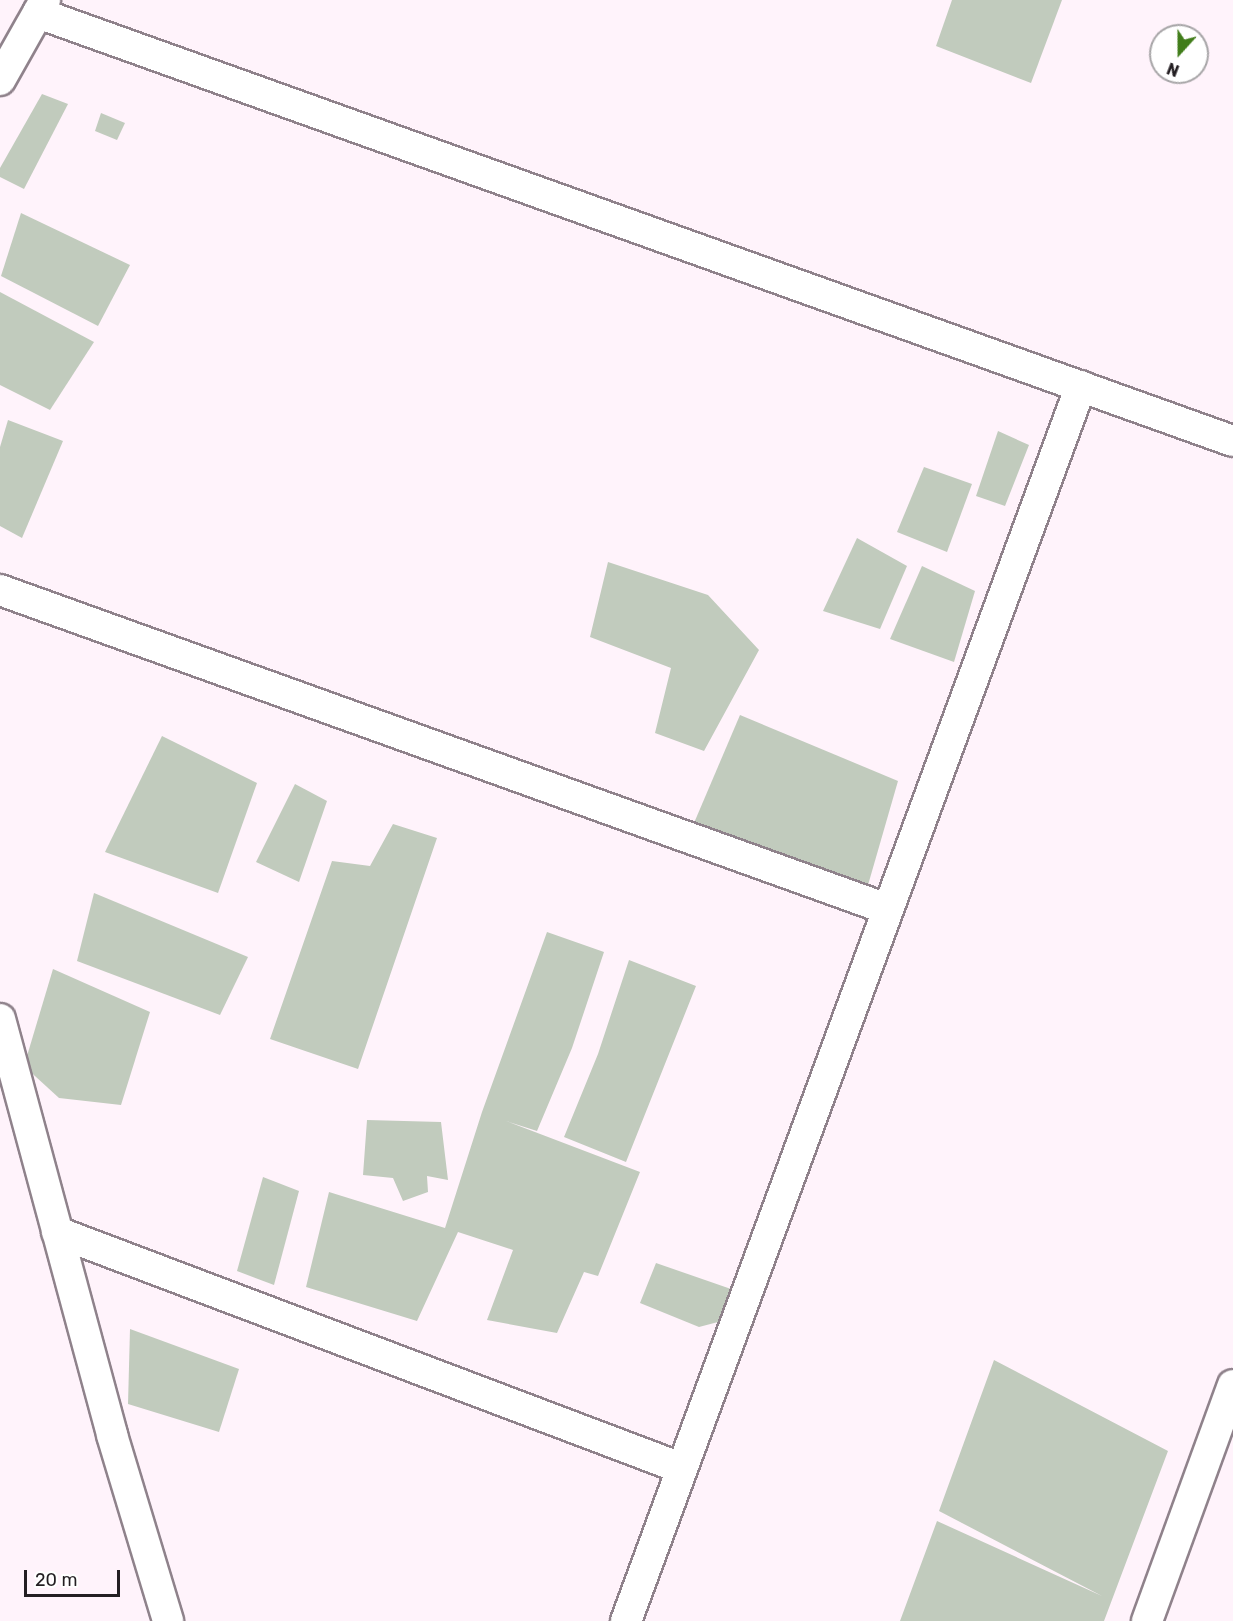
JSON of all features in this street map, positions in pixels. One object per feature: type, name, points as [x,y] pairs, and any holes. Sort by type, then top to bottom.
[{"type":"street","points":[[0,80],[42,6],[1233,441]]},
{"type":"street","points":[[626,1621],[1081,386]]},
{"type":"street","points":[[0,590],[887,909]]},
{"type":"street","points":[[0,1018],[57,1232],[168,1621]]},
{"type":"street","points":[[57,1232],[681,1468]]},
{"type":"street","points":[[1146,1621],[1233,1385]]},
{"type":"building","points":[[952,0],[1062,0],[1031,83],[936,46]]},
{"type":"building","points":[[42,94],[68,104],[24,189],[0,177],[0,168]]},
{"type":"building","points":[[101,113],[125,123],[117,140],[95,131]]},
{"type":"building","points":[[21,213],[130,265],[98,326],[1,276]]},
{"type":"building","points":[[0,292],[94,342],[50,410],[0,385]]},
{"type":"building","points":[[8,420],[63,441],[22,538],[0,526],[0,447]]},
{"type":"building","points":[[998,431],[1029,445],[1005,506],[976,496]]},
{"type":"building","points":[[924,467],[972,484],[947,552],[897,532]]},
{"type":"building","points":[[857,538],[907,566],[880,629],[823,611]]},
{"type":"building","points":[[608,562],[708,595],[759,650],[704,751],[655,733],[671,668],[590,637]]},
{"type":"building","points":[[922,566],[975,591],[954,662],[890,639]]},
{"type":"building","points":[[740,715],[898,781],[866,892],[694,823]]},
{"type":"building","points":[[162,736],[257,783],[218,893],[105,852]]},
{"type":"building","points":[[295,784],[327,801],[299,882],[256,862]]},
{"type":"building","points":[[393,824],[437,838],[358,1069],[270,1039],[332,861],[370,866]]},
{"type":"building","points":[[94,893],[248,957],[220,1015],[77,961]]},
{"type":"building","points":[[547,932],[604,952],[572,1048],[537,1131],[506,1121],[640,1172],[598,1276],[584,1272],[557,1333],[487,1320],[513,1250],[458,1232],[417,1321],[306,1287],[329,1192],[445,1228],[482,1112]]},
{"type":"building","points":[[629,960],[696,986],[626,1162],[564,1137],[598,1054]]},
{"type":"building","points":[[53,969],[150,1012],[121,1105],[59,1098],[24,1066]]},
{"type":"building","points":[[367,1120],[441,1122],[448,1180],[427,1176],[428,1192],[403,1201],[393,1178],[363,1175]]},
{"type":"building","points":[[263,1177],[299,1191],[274,1285],[237,1271]]},
{"type":"building","points":[[656,1263],[731,1289],[718,1322],[699,1327],[640,1303]]},
{"type":"building","points":[[130,1329],[239,1369],[219,1432],[128,1404]]},
{"type":"building","points":[[994,1360],[1168,1451],[1104,1621],[900,1621],[937,1521],[1102,1596],[939,1511]]}]
